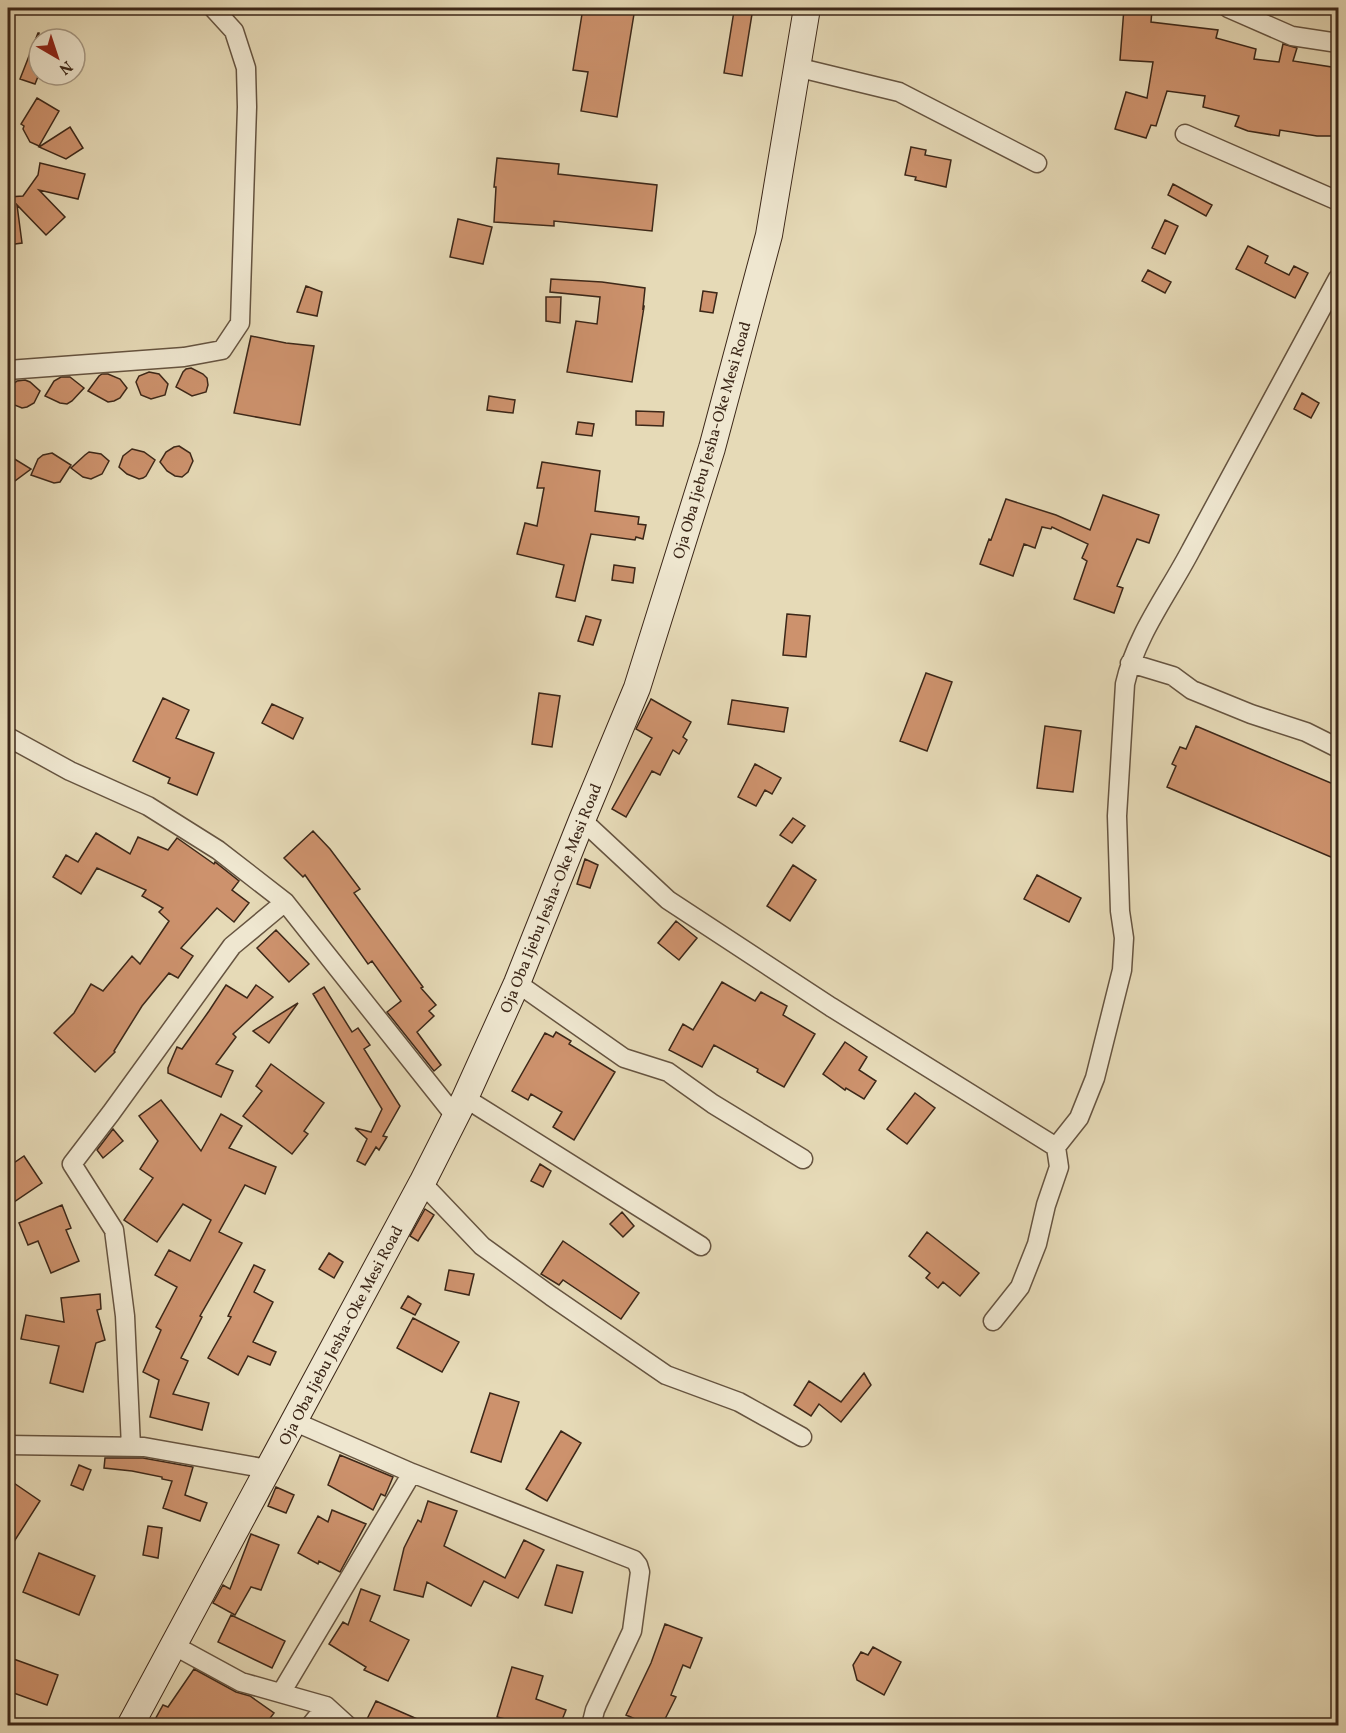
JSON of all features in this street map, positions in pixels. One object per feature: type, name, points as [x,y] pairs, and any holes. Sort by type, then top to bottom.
[{"type":"main road","name":"Oja Oba Ijebu Jesha-Oke Mesi Road","points":[[130,1725],[422,1183],[460,1107],[517,984],[637,688],[712,448],[769,235],[807,8]]},
{"type":"street","points":[[8,370],[184,357],[213,352],[222,350],[240,323],[247,108],[246,68],[234,31],[213,8]]},
{"type":"street","points":[[1228,8],[1292,36],[1338,43]]},
{"type":"street","points":[[796,68],[899,92],[1037,163]]},
{"type":"street","points":[[1185,134],[1338,201]]},
{"type":"street","points":[[993,1321],[1020,1287],[1038,1244],[1059,1167],[1056,1147],[1079,1118],[1095,1078],[1122,970],[1124,938],[1120,911],[1117,816],[1125,684],[1130,663],[1137,646],[1338,278]]},
{"type":"street","points":[[1130,663],[1173,676],[1192,690],[1251,714],[1306,732],[1338,748]]},
{"type":"street","points":[[8,737],[70,771],[148,806],[218,850],[285,902],[460,1107],[701,1246]]},
{"type":"street","points":[[582,819],[668,900],[831,1006],[1056,1147]]},
{"type":"street","points":[[131,1447],[125,1316],[114,1230],[72,1164],[232,946],[285,902]]},
{"type":"street","points":[[517,984],[624,1058],[668,1072],[713,1104],[803,1159]]},
{"type":"street","points":[[422,1183],[482,1246],[666,1376],[739,1402],[802,1437]]},
{"type":"street","points":[[294,1421],[412,1473],[634,1560],[640,1572],[632,1631],[595,1710],[591,1725]]},
{"type":"street","points":[[8,1445],[144,1448],[268,1469]]},
{"type":"street","points":[[281,1693],[412,1473]]},
{"type":"street","points":[[173,1645],[241,1682],[326,1706],[348,1725]]},
{"type":"street","points":[[310,1725],[326,1706]]},
{"type":"building","points":[[583,8],[635,8],[617,117],[581,111],[588,72],[573,70]]},
{"type":"building","points":[[1124,8],[1152,10],[1151,22],[1218,30],[1216,38],[1256,49],[1254,59],[1279,62],[1283,44],[1297,48],[1293,61],[1338,68],[1338,136],[1317,136],[1280,130],[1279,136],[1248,131],[1235,126],[1239,116],[1203,107],[1205,96],[1167,91],[1156,126],[1151,125],[1146,138],[1115,129],[1126,92],[1147,98],[1153,62],[1120,60]]},
{"type":"building","points":[[734,11],[752,14],[742,76],[724,73]]},
{"type":"building","points":[[27,61],[27,81],[20,79]]},
{"type":"building","points":[[37,98],[59,111],[39,146],[30,142],[21,124]]},
{"type":"building","points":[[70,127],[83,148],[66,159],[39,147]]},
{"type":"building","points":[[911,147],[926,150],[925,155],[951,160],[946,187],[915,180],[916,177],[905,175]]},
{"type":"building","points":[[497,158],[559,164],[558,174],[657,185],[652,231],[554,221],[554,226],[494,222]]},
{"type":"building","points":[[40,163],[85,174],[78,199],[39,190],[65,217],[46,235],[17,205],[22,243],[8,245],[8,197],[23,196],[38,175]]},
{"type":"building","points":[[1173,184],[1212,205],[1206,216],[1168,195]]},
{"type":"building","points":[[458,219],[492,227],[483,264],[450,257]]},
{"type":"building","points":[[1165,220],[1178,226],[1165,254],[1152,248]]},
{"type":"building","points":[[1248,246],[1268,256],[1265,263],[1289,275],[1294,266],[1308,273],[1295,298],[1236,269]]},
{"type":"building","points":[[1148,270],[1171,282],[1165,293],[1142,281]]},
{"type":"building","points":[[551,279],[602,282],[645,288],[632,382],[567,372],[576,321],[597,324],[600,297],[550,292]]},
{"type":"building","points":[[306,286],[322,292],[317,316],[297,312]]},
{"type":"building","points":[[703,291],[717,293],[713,313],[700,311]]},
{"type":"building","points":[[546,297],[561,297],[560,323],[546,321]]},
{"type":"building","points":[[251,336],[314,346],[300,425],[234,413]]},
{"type":"building","points":[[191,368],[207,378],[206,392],[192,396],[176,387],[183,372]]},
{"type":"building","points":[[149,372],[159,374],[168,384],[165,395],[151,399],[141,395],[136,382],[139,376]]},
{"type":"building","points":[[102,374],[120,379],[127,388],[120,398],[108,402],[88,391]]},
{"type":"building","points":[[61,377],[70,377],[84,388],[72,401],[67,404],[60,403],[45,396],[54,381]]},
{"type":"building","points":[[25,380],[40,391],[34,403],[22,408],[12,404],[9,398],[9,388],[17,381]]},
{"type":"building","points":[[1302,393],[1319,403],[1311,418],[1294,409]]},
{"type":"building","points":[[489,396],[515,400],[513,413],[487,410]]},
{"type":"building","points":[[636,411],[664,412],[663,426],[636,425]]},
{"type":"building","points":[[578,422],[594,424],[592,436],[576,434]]},
{"type":"building","points":[[179,446],[190,453],[193,461],[188,472],[182,477],[167,471],[160,462],[166,452]]},
{"type":"building","points":[[132,449],[144,452],[155,460],[143,478],[139,479],[127,474],[119,467],[123,456]]},
{"type":"building","points":[[89,452],[101,454],[109,461],[102,474],[91,479],[83,477],[71,468]]},
{"type":"building","points":[[52,453],[71,465],[60,482],[54,483],[31,475],[38,459]]},
{"type":"building","points":[[8,455],[31,469],[8,486]]},
{"type":"building","points":[[542,462],[600,471],[595,511],[639,517],[638,524],[646,525],[643,539],[591,534],[575,601],[556,597],[564,565],[517,554],[525,523],[537,526],[544,488],[537,488]]},
{"type":"building","points":[[1103,495],[1159,515],[1149,543],[1137,539],[1117,586],[1123,588],[1114,613],[1074,599],[1087,561],[1082,558],[1088,544],[1052,527],[1051,529],[1042,527],[1035,548],[1024,544],[1013,576],[980,564],[1006,499],[1056,515],[1090,530]]},
{"type":"building","points":[[614,565],[635,568],[633,583],[612,580]]},
{"type":"building","points":[[787,614],[810,616],[806,657],[783,655]]},
{"type":"building","points":[[586,616],[601,620],[593,645],[578,641]]},
{"type":"building","points":[[926,673],[952,682],[927,751],[900,741]]},
{"type":"building","points":[[539,693],[560,696],[552,747],[532,744]]},
{"type":"building","points":[[163,698],[189,710],[176,738],[214,753],[197,795],[168,783],[170,778],[133,761]]},
{"type":"building","points":[[651,699],[691,722],[683,737],[687,740],[679,754],[673,750],[660,775],[652,771],[626,817],[612,809],[652,738],[636,729]]},
{"type":"building","points":[[732,700],[788,708],[784,732],[728,724]]},
{"type":"building","points":[[272,704],[303,718],[293,739],[262,723]]},
{"type":"building","points":[[1045,726],[1081,731],[1073,792],[1037,788]]},
{"type":"building","points":[[1196,726],[1338,786],[1338,860],[1167,787],[1176,766],[1172,764],[1180,747],[1186,749]]},
{"type":"building","points":[[755,764],[781,778],[772,794],[765,790],[756,806],[738,797]]},
{"type":"building","points":[[793,818],[805,826],[792,843],[780,835]]},
{"type":"building","points":[[313,831],[330,849],[360,889],[354,893],[423,987],[421,988],[436,1005],[429,1011],[434,1016],[417,1032],[441,1065],[434,1071],[387,1012],[401,1001],[372,961],[368,964],[305,875],[303,877],[284,858]]},
{"type":"building","points":[[96,833],[130,854],[138,837],[168,850],[177,838],[214,864],[215,862],[239,881],[232,890],[249,903],[234,922],[217,908],[181,948],[193,956],[178,978],[169,973],[142,1006],[115,1052],[95,1072],[54,1033],[74,1013],[91,984],[103,991],[132,956],[140,964],[169,921],[159,912],[163,908],[142,896],[146,890],[97,868],[81,894],[53,877],[66,855],[78,862]]},
{"type":"building","points":[[585,859],[598,865],[590,888],[577,884]]},
{"type":"building","points":[[793,865],[816,880],[790,921],[767,906]]},
{"type":"building","points":[[1037,875],[1081,898],[1069,922],[1024,899]]},
{"type":"building","points":[[676,921],[697,938],[679,960],[658,943]]},
{"type":"building","points":[[276,930],[309,964],[289,982],[257,948]]},
{"type":"building","points":[[722,982],[755,1001],[761,992],[787,1006],[783,1015],[815,1034],[784,1087],[757,1072],[758,1069],[714,1045],[702,1067],[669,1050],[683,1024],[693,1030]]},
{"type":"building","points":[[226,985],[247,998],[256,985],[273,997],[233,1034],[236,1037],[216,1064],[233,1071],[221,1097],[168,1073],[168,1068],[177,1047],[182,1049]]},
{"type":"building","points":[[324,987],[352,1032],[358,1028],[370,1045],[364,1049],[400,1106],[383,1136],[387,1137],[379,1150],[376,1147],[365,1165],[357,1161],[367,1139],[355,1128],[371,1132],[382,1109],[313,994]]},
{"type":"building","points":[[298,1003],[269,1043],[253,1031]]},
{"type":"building","points":[[556,1032],[571,1041],[569,1044],[615,1072],[574,1140],[553,1127],[562,1112],[531,1094],[528,1100],[512,1091],[545,1033],[553,1037]]},
{"type":"building","points":[[845,1042],[867,1057],[859,1070],[876,1081],[864,1099],[846,1088],[845,1090],[823,1074]]},
{"type":"building","points":[[271,1064],[324,1103],[304,1131],[308,1134],[292,1154],[243,1116],[262,1091],[256,1086]]},
{"type":"building","points":[[915,1093],[935,1108],[907,1144],[887,1129]]},
{"type":"building","points":[[161,1100],[201,1151],[221,1114],[242,1126],[229,1148],[276,1167],[265,1194],[245,1185],[219,1232],[242,1243],[200,1316],[202,1317],[181,1358],[188,1361],[173,1394],[209,1403],[202,1430],[150,1417],[159,1380],[143,1372],[161,1330],[156,1327],[177,1287],[155,1275],[169,1250],[190,1261],[211,1220],[183,1204],[157,1242],[124,1220],[153,1178],[140,1169],[158,1141],[139,1116]]},
{"type":"building","points":[[113,1129],[123,1141],[103,1158],[97,1150]]},
{"type":"building","points":[[24,1156],[42,1183],[8,1206],[8,1167]]},
{"type":"building","points":[[540,1164],[551,1171],[543,1187],[531,1181]]},
{"type":"building","points":[[62,1205],[71,1228],[66,1230],[79,1261],[51,1273],[38,1241],[28,1245],[19,1223]]},
{"type":"building","points":[[425,1209],[434,1215],[418,1241],[410,1236]]},
{"type":"building","points":[[622,1212],[634,1226],[623,1237],[610,1224]]},
{"type":"building","points":[[927,1232],[979,1273],[960,1296],[943,1282],[938,1288],[926,1278],[930,1273],[909,1256]]},
{"type":"building","points":[[563,1241],[639,1293],[621,1319],[563,1280],[559,1285],[541,1274]]},
{"type":"building","points":[[329,1253],[343,1262],[334,1278],[319,1269]]},
{"type":"building","points":[[254,1265],[265,1270],[254,1292],[273,1302],[253,1342],[276,1352],[270,1365],[248,1356],[238,1375],[208,1358],[231,1317],[228,1316]]},
{"type":"building","points":[[449,1270],[474,1274],[469,1295],[445,1290]]},
{"type":"building","points":[[100,1294],[101,1309],[97,1310],[105,1340],[96,1343],[83,1392],[50,1383],[59,1346],[21,1339],[26,1315],[64,1322],[61,1298]]},
{"type":"building","points":[[408,1296],[421,1304],[415,1315],[401,1308]]},
{"type":"building","points":[[413,1318],[459,1342],[442,1372],[397,1348]]},
{"type":"building","points":[[864,1373],[871,1385],[841,1422],[819,1404],[811,1416],[794,1405],[809,1381],[841,1402]]},
{"type":"building","points":[[490,1393],[519,1402],[501,1462],[471,1452]]},
{"type":"building","points":[[561,1431],[581,1443],[547,1501],[526,1489]]},
{"type":"building","points":[[340,1455],[393,1477],[385,1496],[381,1494],[373,1510],[328,1485]]},
{"type":"building","points":[[105,1458],[143,1458],[193,1467],[185,1495],[207,1503],[200,1521],[163,1508],[172,1481],[132,1471],[104,1468]]},
{"type":"building","points":[[79,1465],[91,1470],[83,1490],[71,1485]]},
{"type":"building","points":[[8,1479],[40,1501],[8,1551]]},
{"type":"building","points":[[276,1487],[294,1495],[286,1513],[268,1506]]},
{"type":"building","points":[[428,1501],[457,1511],[444,1546],[505,1578],[524,1540],[544,1550],[518,1598],[484,1581],[471,1606],[427,1582],[423,1597],[394,1590],[404,1548],[418,1520],[421,1522]]},
{"type":"building","points":[[332,1510],[366,1524],[340,1572],[298,1553],[318,1516],[328,1522]]},
{"type":"building","points":[[148,1526],[162,1528],[158,1558],[143,1555]]},
{"type":"building","points":[[251,1534],[279,1545],[261,1590],[251,1587],[235,1615],[213,1603],[223,1585],[230,1589]]},
{"type":"building","points":[[39,1553],[95,1576],[79,1615],[23,1592]]},
{"type":"building","points":[[557,1565],[583,1572],[572,1613],[545,1605]]},
{"type":"building","points":[[361,1589],[380,1596],[370,1621],[409,1640],[388,1681],[364,1670],[366,1667],[329,1644],[343,1622],[348,1625]]},
{"type":"building","points":[[231,1615],[285,1641],[272,1668],[218,1642]]},
{"type":"building","points":[[665,1624],[702,1638],[690,1668],[683,1665],[671,1695],[676,1697],[662,1725],[649,1725],[626,1715],[651,1663]]},
{"type":"building","points":[[873,1647],[901,1662],[884,1695],[857,1680],[853,1665],[861,1652],[868,1655]]},
{"type":"building","points":[[8,1657],[58,1675],[47,1705],[8,1691]]},
{"type":"building","points":[[512,1667],[543,1676],[536,1699],[566,1710],[560,1725],[528,1725],[497,1717]]},
{"type":"building","points":[[194,1669],[236,1692],[250,1696],[274,1713],[265,1725],[152,1725],[163,1705],[168,1707]]},
{"type":"building","points":[[376,1701],[431,1725],[376,1725],[366,1721]]}]
